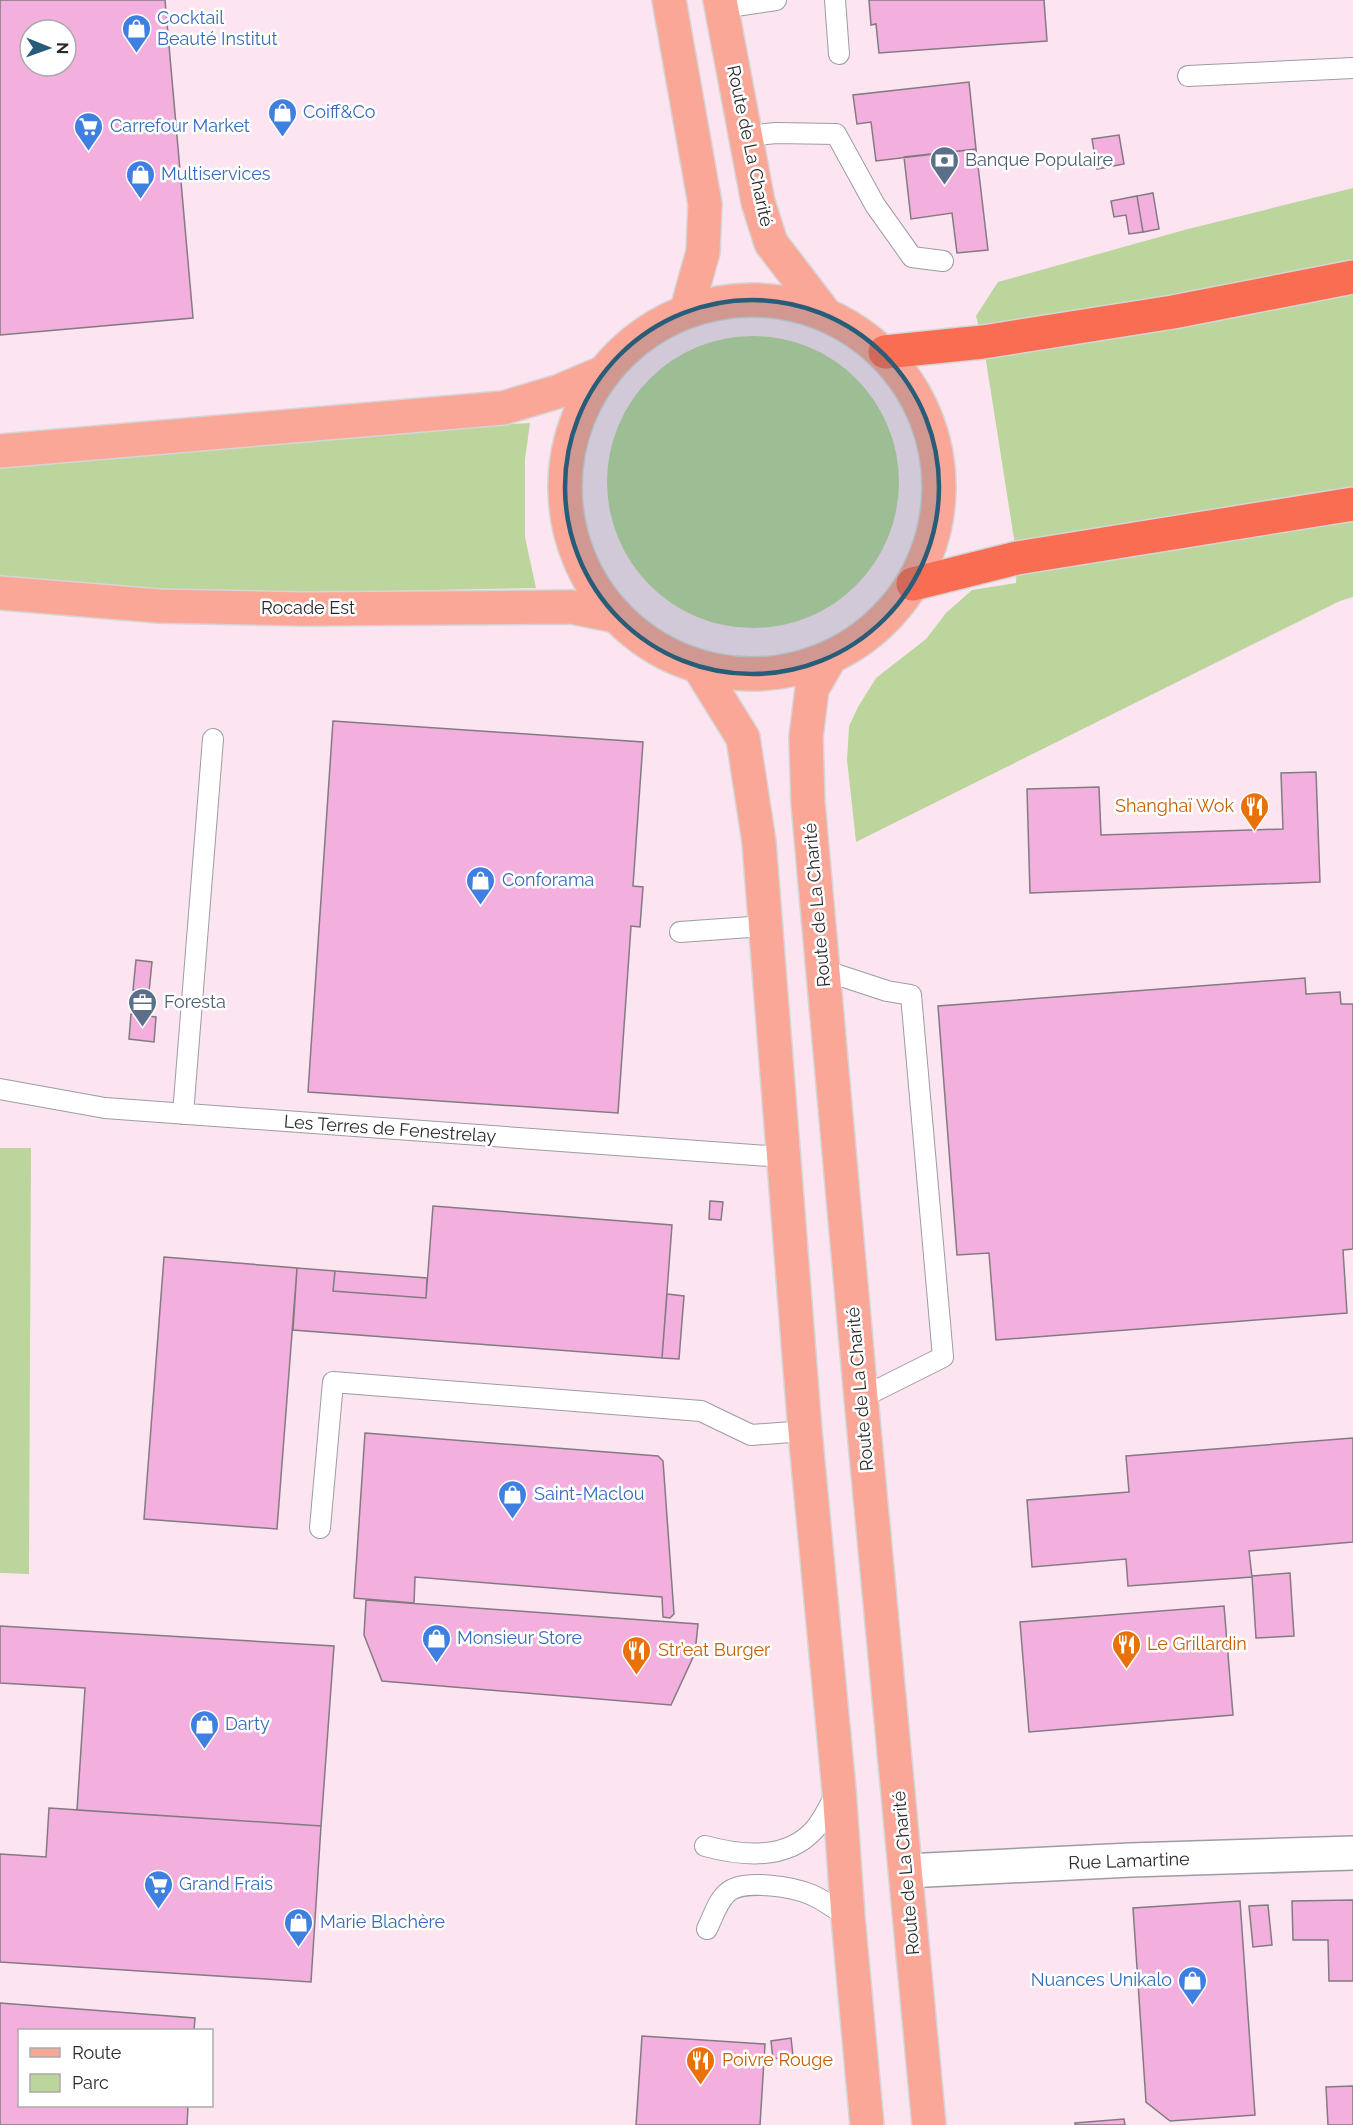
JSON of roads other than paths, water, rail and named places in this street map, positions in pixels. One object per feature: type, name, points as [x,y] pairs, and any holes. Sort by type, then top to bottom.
[{"type":"highway","points":[[885,352],[983,342],[1162,314],[1353,277]]},
{"type":"highway","points":[[914,584],[1017,558],[1353,504]]},
{"type":"main road","points":[[669,0],[705,204],[703,252],[687,309]]},
{"type":"main road","name":"Route de La Charité","points":[[721,4],[758,202],[771,243],[823,311]]},
{"type":"main road","points":[[755,297],[823,311],[885,352],[921,403],[939,463],[937,525],[914,584],[877,627],[830,658],[788,672],[743,675],[699,667],[655,647],[616,616],[585,573],[568,523],[565,471],[577,419],[602,373],[640,335],[687,309],[755,297]]},
{"type":"main road","points":[[0,451],[503,408],[560,391],[602,373]]},
{"type":"main road","name":"Rocade Est","points":[[0,593],[170,606],[304,609],[572,607],[616,616]]},
{"type":"main road","name":"Route de La Charité","points":[[830,658],[812,689],[806,737],[808,803],[928,2125]]},
{"type":"main road","points":[[699,667],[743,738],[759,842],[805,1431],[839,1790],[867,2125]]},
{"type":"street","name":"Rue Lamartine","points":[[906,1871],[1120,1861],[1353,1854]]},
{"type":"lane","points":[[721,4],[776,0]]},
{"type":"lane","points":[[835,0],[839,54]]},
{"type":"lane","points":[[1188,76],[1353,68]]},
{"type":"lane","points":[[746,136],[776,133],[836,134],[875,205],[912,257],[942,261]]},
{"type":"lane","points":[[183,1114],[213,739]]},
{"type":"lane","points":[[680,932],[765,926]]},
{"type":"lane","points":[[823,970],[887,992],[911,995],[943,1357],[861,1398]]},
{"type":"lane","name":"Les Terres de Fenestrelay","points":[[0,1089],[105,1108],[782,1157]]},
{"type":"lane","points":[[320,1528],[333,1382],[701,1411],[751,1435],[805,1431]]},
{"type":"lane","points":[[705,1846],[743,1854],[784,1851],[801,1843],[816,1828],[839,1790]]},
{"type":"lane","points":[[707,1929],[718,1904],[728,1891],[743,1886],[769,1885],[811,1894],[848,1917]]},
{"type":"place","name":"Cocktail Beauté Institut","points":[[136,54]]},
{"type":"place","name":"Coiff&Co","points":[[282,138]]},
{"type":"place","name":"Carrefour Market","points":[[89,152]]},
{"type":"place","name":"Banque Populaire","points":[[944,186]]},
{"type":"place","name":"Multiservices","points":[[140,200]]},
{"type":"place","name":"Shanghaï Wok","points":[[1255,832]]},
{"type":"place","name":"Conforama","points":[[481,906]]},
{"type":"place","name":"Foresta","points":[[143,1028]]},
{"type":"place","name":"Saint-Maclou","points":[[513,1520]]},
{"type":"place","name":"Monsieur Store","points":[[436,1664]]},
{"type":"place","name":"Le Grillardin","points":[[1126,1670]]},
{"type":"place","name":"Str’eat Burger","points":[[637,1676]]},
{"type":"place","name":"Darty","points":[[204,1750]]},
{"type":"place","name":"Grand Frais","points":[[158,1910]]},
{"type":"place","name":"Marie Blachère","points":[[299,1948]]},
{"type":"place","name":"Nuances Unikalo","points":[[1193,2006]]},
{"type":"place","name":"Poivre Rouge","points":[[701,2086]]}]
